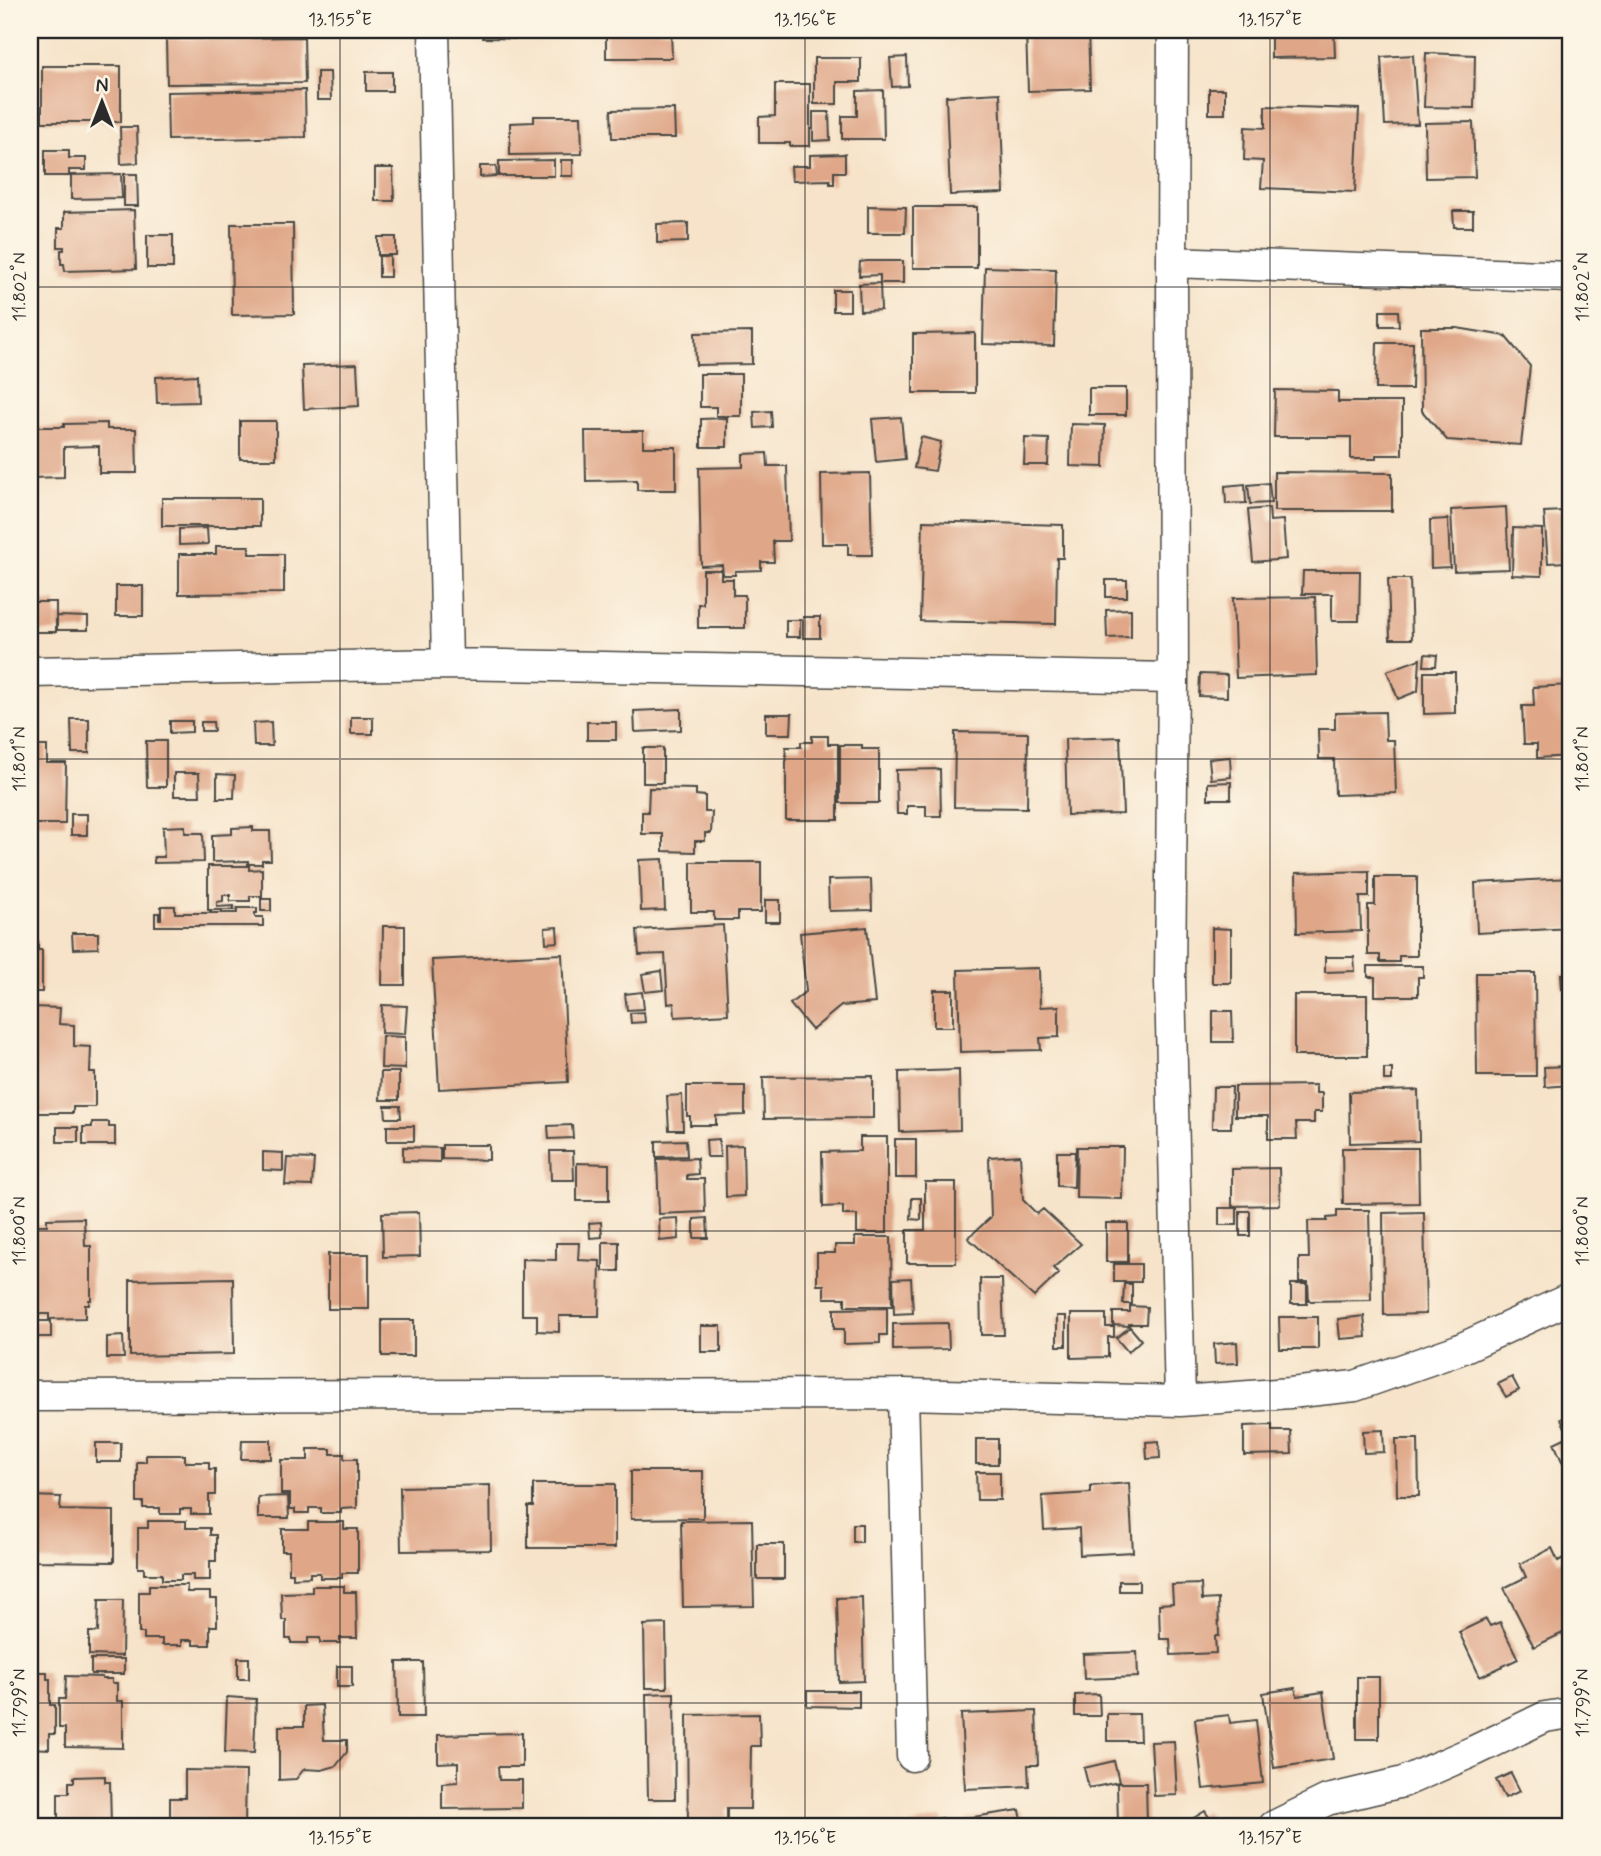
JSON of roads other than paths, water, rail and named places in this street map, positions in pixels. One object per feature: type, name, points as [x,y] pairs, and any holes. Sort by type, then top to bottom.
[{"type":"street","points":[[434,30],[447,664]]},
{"type":"street","points":[[1173,30],[1170,981],[1180,1401]]},
{"type":"street","points":[[1172,262],[1571,277]]},
{"type":"street","points":[[30,672],[447,664],[1173,678]]},
{"type":"street","points":[[30,1396],[903,1394],[1180,1401],[1355,1386],[1458,1350],[1571,1298]]},
{"type":"street","points":[[903,1394],[912,1756]]},
{"type":"street","points":[[1275,1826],[1327,1800],[1403,1782],[1545,1717],[1571,1713]]}]
